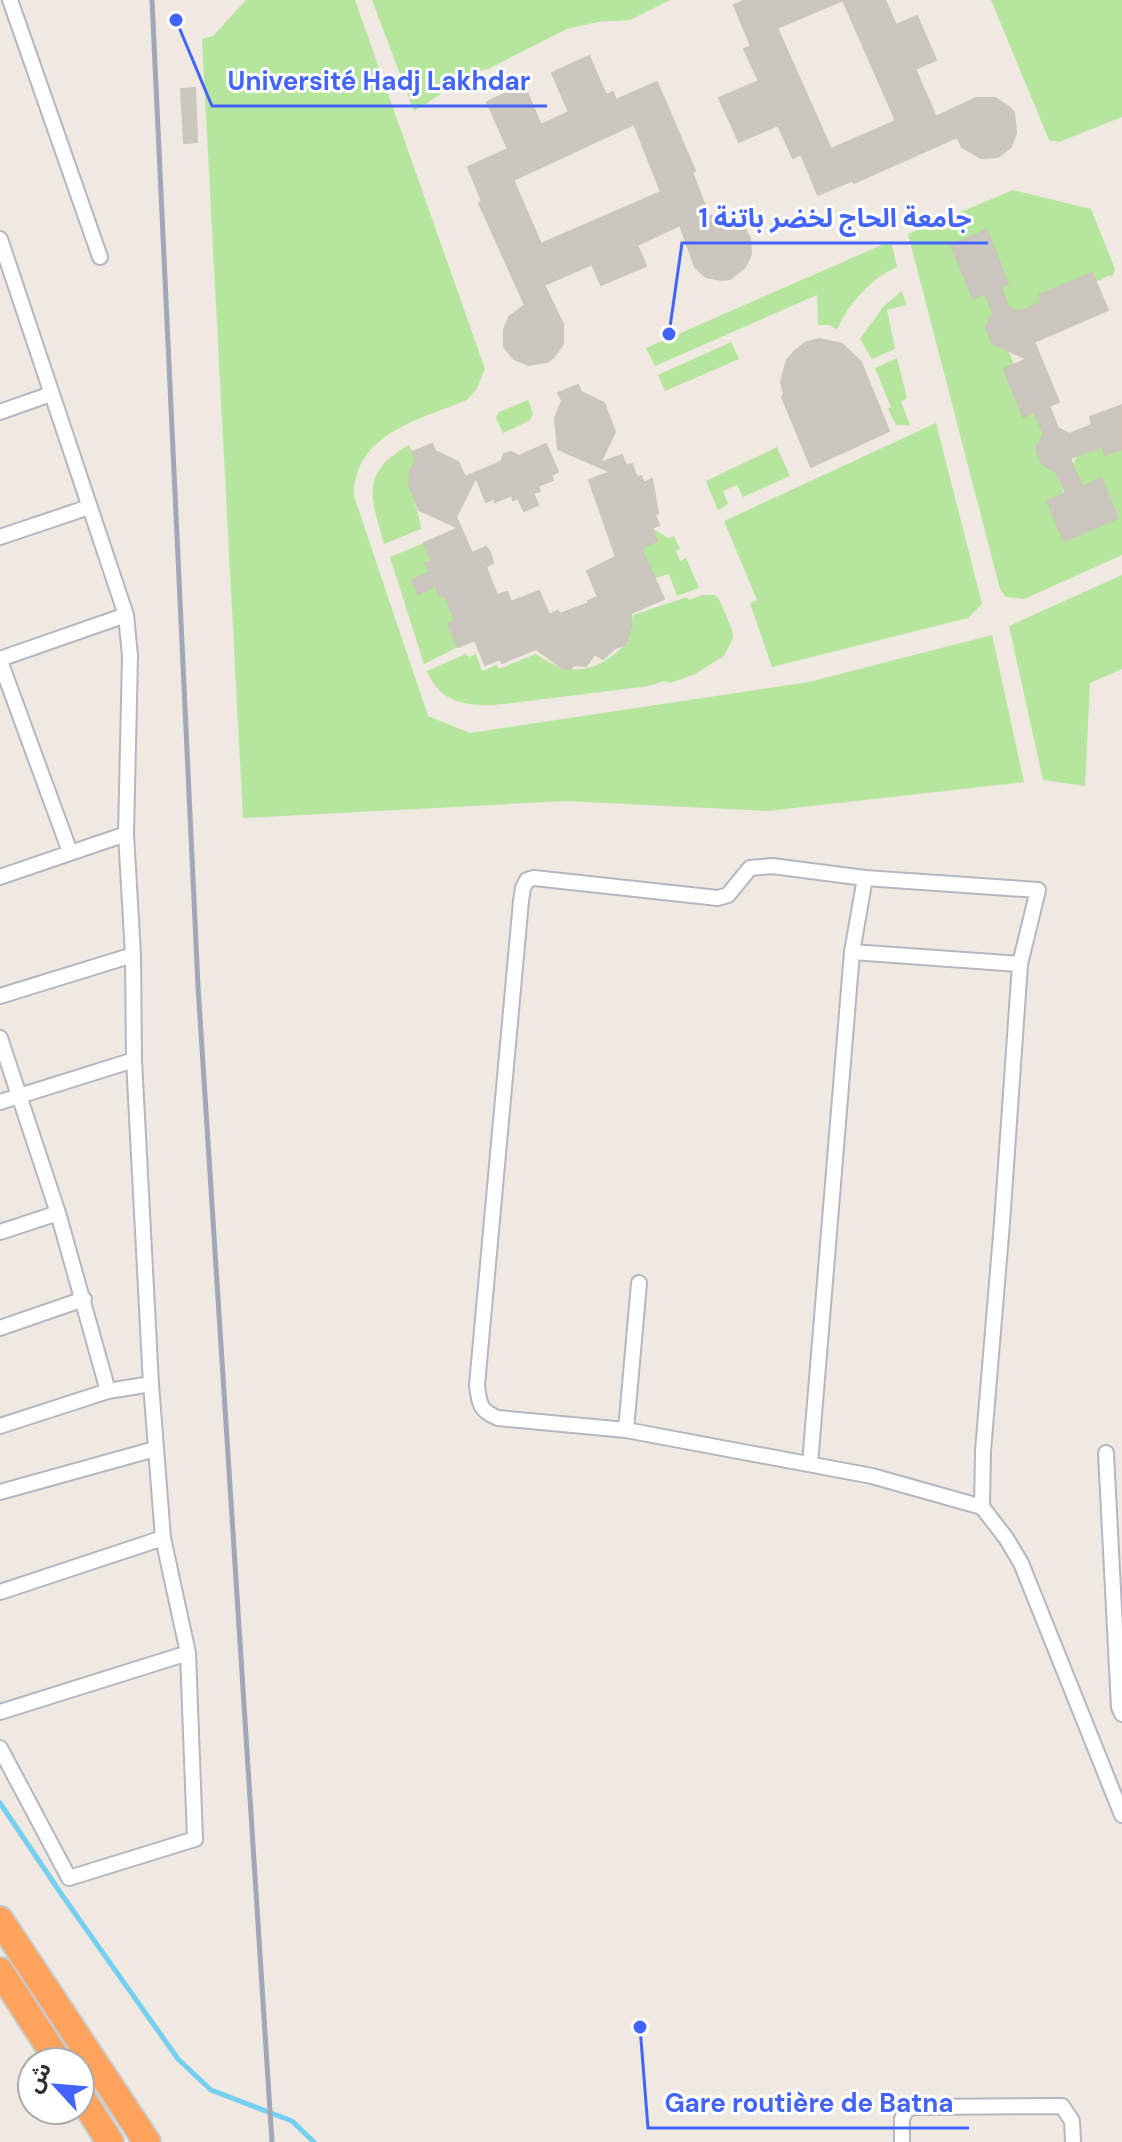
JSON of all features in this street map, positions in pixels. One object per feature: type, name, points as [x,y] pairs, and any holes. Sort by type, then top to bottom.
[{"type":"highway","points":[[0,1920],[147,2142]]},
{"type":"highway","points":[[0,1971],[49,2046]]},
{"type":"highway","points":[[96,2120],[110,2142]]},
{"type":"street","points":[[10,0],[100,257]]},
{"type":"street","points":[[0,239],[4,264],[126,615],[130,656],[126,834],[151,1384],[163,1538],[188,1653],[195,1839],[69,1878],[0,1748]]},
{"type":"street","points":[[0,412],[51,394]]},
{"type":"street","points":[[0,537],[89,507]]},
{"type":"street","points":[[70,852],[0,660],[126,615]]},
{"type":"street","points":[[0,877],[126,834]]},
{"type":"street","points":[[982,1507],[983,1451],[1020,964],[1038,890],[865,878],[772,866],[750,868],[728,895],[718,898],[534,878],[527,880],[523,888],[492,1198],[477,1385],[479,1405],[485,1413],[498,1418],[626,1430],[872,1476],[982,1507],[1021,1563],[1122,1815]]},
{"type":"street","points":[[810,1464],[852,952],[865,878]]},
{"type":"street","points":[[852,952],[1020,964]]},
{"type":"street","points":[[0,996],[133,955]]},
{"type":"street","points":[[0,1038],[58,1213],[108,1391]]},
{"type":"street","points":[[0,1102],[134,1060]]},
{"type":"street","points":[[0,1232],[58,1213]]},
{"type":"street","points":[[626,1430],[639,1283]]},
{"type":"street","points":[[0,1328],[84,1299]]},
{"type":"street","points":[[0,1426],[108,1391],[151,1384]]},
{"type":"street","points":[[0,1492],[155,1449]]},
{"type":"street","points":[[1106,1453],[1119,1707],[1122,1714]]},
{"type":"street","points":[[0,1592],[163,1538]]},
{"type":"street","points":[[0,1712],[188,1653]]},
{"type":"street","points":[[902,2142],[902,2119],[906,2110],[914,2107],[1062,2106],[1072,2121],[1073,2142]]},
{"type":"green space","points":[[246,0],[355,0],[485,369],[476,390],[467,400],[392,432],[365,457],[357,475],[354,496],[428,716],[470,733],[809,682],[992,635],[1024,782],[767,811],[565,801],[243,818],[202,39],[213,36]]},
{"type":"green space","points":[[372,0],[670,0],[630,20],[597,22],[567,29],[460,80],[414,111]]},
{"type":"green space","points":[[991,0],[1122,0],[1122,117],[1059,142],[1049,140]]},
{"type":"green space","points":[[1013,190],[1091,209],[1115,269],[1112,277],[1110,275],[1096,282],[1092,273],[1040,295],[1042,302],[1022,314],[1008,307],[1001,287],[1008,283],[987,231],[951,246],[973,298],[985,293],[993,313],[986,327],[1008,350],[1014,364],[1004,369],[1023,416],[1034,412],[1044,434],[1036,448],[1055,472],[1063,491],[1064,541],[1101,479],[1082,487],[1073,465],[1079,451],[1102,447],[1105,455],[1122,449],[1122,555],[1024,599],[1006,597],[1000,589],[908,234]]},
{"type":"green space","points":[[891,241],[897,267],[861,293],[837,330],[830,325],[818,325],[817,295],[655,366],[646,348]]},
{"type":"green space","points":[[902,291],[906,305],[887,310],[895,349],[872,359],[860,339],[883,307]]},
{"type":"green space","points":[[731,342],[739,359],[665,391],[658,375]]},
{"type":"green space","points":[[897,358],[907,398],[901,402],[910,425],[896,425],[875,368]]},
{"type":"green space","points":[[528,400],[533,414],[529,421],[503,433],[496,418],[499,412]]},
{"type":"green space","points":[[936,423],[982,604],[968,618],[772,667],[750,603],[757,600],[724,521]]},
{"type":"green space","points":[[409,445],[416,459],[411,486],[421,529],[384,544],[375,513],[373,487],[382,466]]},
{"type":"green space","points":[[777,447],[790,476],[743,497],[737,485],[723,491],[728,504],[718,510],[706,481]]},
{"type":"green space","points":[[652,528],[668,538],[674,536],[680,549],[676,551],[680,561],[686,558],[699,588],[677,596],[669,574],[655,578],[649,566],[630,552],[657,541]]},
{"type":"green space","points":[[424,543],[432,561],[426,563],[430,572],[412,580],[418,594],[436,586],[440,596],[445,595],[452,614],[461,619],[448,625],[458,647],[424,664],[390,557]]},
{"type":"green space","points":[[1122,575],[1122,669],[1090,683],[1085,786],[1043,780],[1009,626]]},
{"type":"green space","points":[[702,595],[714,595],[719,599],[733,638],[724,656],[695,674],[670,683],[664,681],[649,686],[484,705],[463,703],[446,696],[438,690],[427,671],[466,654],[469,657],[476,654],[482,671],[496,665],[499,669],[536,654],[561,667],[585,669],[606,660],[628,642],[633,615]]},
{"type":"building","points":[[746,0],[843,0],[885,0],[896,25],[917,16],[936,60],[915,69],[936,117],[976,98],[995,98],[1014,113],[1016,133],[1011,147],[998,157],[981,158],[962,147],[957,137],[854,183],[853,180],[818,195],[801,154],[793,158],[778,125],[739,142],[719,98],[759,81],[744,49],[751,46],[734,5]],"holes":[[[843,0],[896,121],[831,149],[777,28]]]},
{"type":"building","points":[[589,56],[606,95],[613,92],[616,100],[657,82],[695,171],[692,172],[709,216],[727,216],[741,222],[750,238],[751,254],[745,267],[730,279],[706,277],[695,267],[680,225],[637,245],[646,266],[601,285],[592,264],[544,285],[563,324],[563,344],[547,362],[528,365],[514,359],[504,347],[504,330],[509,317],[525,305],[479,203],[482,201],[468,167],[508,149],[487,102],[524,85],[541,125],[569,112],[552,73]],"holes":[[[634,124],[661,192],[541,244],[513,180]]]},
{"type":"building","points":[[195,88],[197,142],[184,143],[181,89]]},
{"type":"building","points":[[987,230],[1008,284],[1001,287],[1008,307],[1019,312],[1042,302],[1039,295],[1092,273],[1108,310],[1034,342],[1059,402],[1049,406],[1058,428],[1069,434],[1092,425],[1090,417],[1122,405],[1122,449],[1105,455],[1102,447],[1070,458],[1082,487],[1101,478],[1118,518],[1064,541],[1047,501],[1066,493],[1056,472],[1042,464],[1036,448],[1044,434],[1034,412],[1023,417],[1004,369],[1027,359],[992,343],[986,327],[993,313],[985,293],[973,298],[951,245]]},
{"type":"building","points":[[819,339],[842,344],[861,362],[889,431],[811,467],[782,397],[781,382],[787,360],[805,343]]},
{"type":"building","points":[[578,385],[581,392],[604,403],[615,432],[600,463],[622,455],[626,466],[632,464],[637,478],[641,476],[644,483],[652,479],[659,525],[652,528],[657,541],[641,548],[664,599],[631,613],[631,627],[625,645],[615,648],[603,659],[595,654],[586,666],[574,665],[564,669],[536,649],[502,663],[500,659],[485,665],[475,640],[458,647],[448,624],[455,621],[445,595],[440,597],[436,586],[418,594],[412,580],[430,572],[426,563],[432,561],[424,543],[459,528],[419,510],[409,484],[410,471],[416,459],[412,452],[432,444],[435,451],[458,462],[465,477],[501,462],[504,454],[511,452],[519,456],[546,444],[558,472],[551,475],[553,480],[538,486],[540,491],[533,493],[538,505],[524,511],[518,498],[513,500],[512,495],[486,502],[476,477],[456,517],[472,553],[486,547],[490,552],[493,563],[486,567],[497,595],[507,592],[511,602],[539,591],[549,615],[589,603],[598,597],[587,571],[616,557],[589,480],[611,472],[558,449],[555,419],[562,400],[558,393]]},
{"type":"waterway","points":[[0,1803],[178,2059],[211,2090],[292,2121],[314,2142]]},
{"type":"railway","points":[[152,0],[198,986],[272,2142]]},
{"type":"place","name":"Université Hadj Lakhdar","points":[[176,20]]},
{"type":"place","name":"جامعة الحاج لخضر باتنة 1","points":[[669,334]]},
{"type":"place","name":"Gare routière de Batna","points":[[640,2027]]}]
